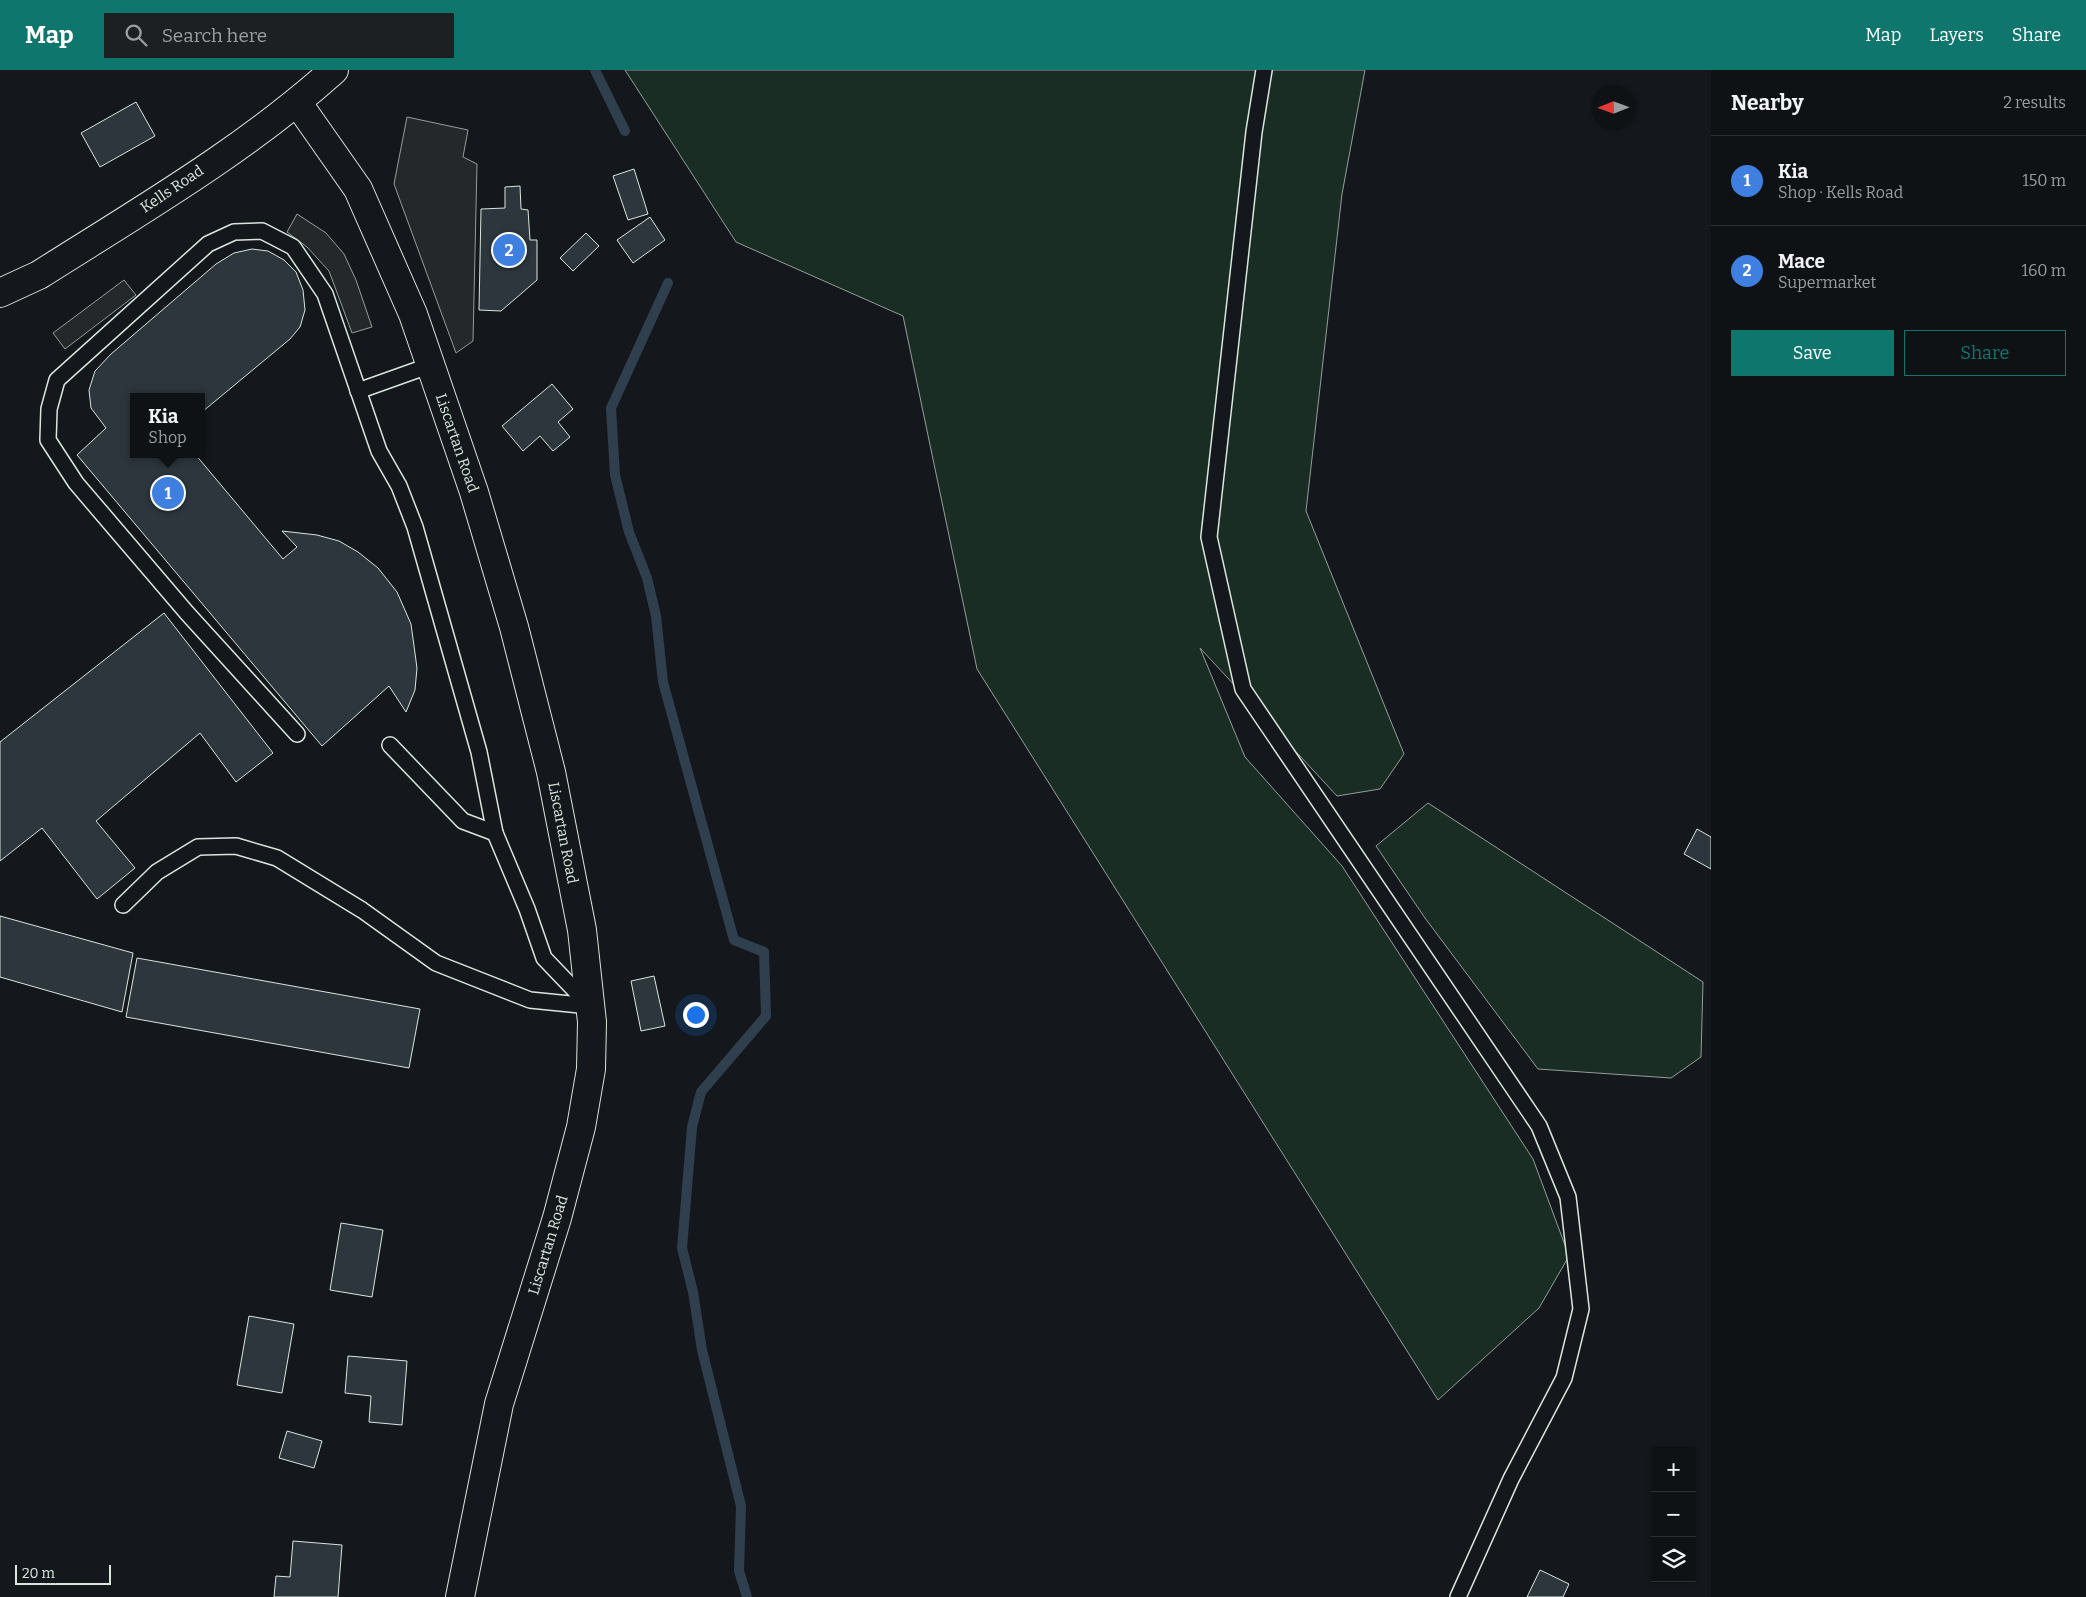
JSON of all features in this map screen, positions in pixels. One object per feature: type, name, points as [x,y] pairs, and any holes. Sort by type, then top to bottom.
[{"type":"street","name":"Kells Road","points":[[0,293],[39,275],[257,132],[298,102],[334,70]]},
{"type":"street","name":"Liscartan Road","points":[[298,102],[358,189],[413,314],[431,365],[474,492],[508,609],[549,763],[582,930],[590,1006],[591,1069],[581,1127],[557,1218],[499,1404],[460,1597]]},
{"type":"lane","points":[[1264,70],[1254,132],[1209,537],[1243,689],[1539,1126],[1568,1197],[1581,1310],[1564,1378],[1511,1479],[1458,1597]]},
{"type":"lane","points":[[297,734],[187,613],[76,483],[48,440],[49,409],[57,380],[208,244],[234,232],[262,231],[293,247],[326,294],[379,451],[399,486],[415,527],[479,752],[495,833],[527,908],[544,958],[590,1006]]},
{"type":"lane","points":[[358,391],[431,365]]},
{"type":"lane","points":[[390,745],[463,821],[495,833]]},
{"type":"lane","points":[[123,905],[156,872],[198,847],[236,846],[277,858],[362,910],[436,963],[530,1000],[590,1006]]},
{"type":"green space","points":[[625,70],[1365,70],[1342,194],[1306,511],[1404,754],[1380,789],[1337,796],[1200,648],[1245,757],[1342,866],[1533,1159],[1569,1256],[1539,1308],[1438,1400],[977,669],[903,316],[736,242]]},
{"type":"green space","points":[[1428,803],[1703,982],[1701,1057],[1671,1078],[1538,1069],[1425,918],[1376,846]]},
{"type":"shaded area","points":[[407,117],[468,130],[463,157],[477,164],[473,341],[456,353],[394,184]]},
{"type":"shaded area","points":[[297,214],[326,233],[344,254],[356,280],[372,327],[352,333],[329,271],[307,247],[287,232]]},
{"type":"shaded area","points":[[124,280],[136,295],[65,349],[53,333]]},
{"type":"building","points":[[136,102],[155,136],[100,167],[81,133]]},
{"type":"building","points":[[634,169],[648,214],[628,220],[613,176]]},
{"type":"building","points":[[520,186],[521,209],[528,210],[530,240],[537,240],[537,280],[501,311],[479,310],[481,209],[505,208],[505,187]]},
{"type":"building","points":[[650,217],[665,240],[633,263],[617,240]]},
{"type":"building","points":[[586,233],[599,246],[573,271],[560,258]]},
{"type":"building","points":[[252,249],[268,251],[284,260],[296,272],[303,290],[305,310],[300,327],[290,339],[205,410],[205,393],[130,393],[130,458],[198,458],[283,559],[297,547],[282,531],[317,535],[339,541],[358,552],[378,568],[397,592],[411,624],[417,668],[415,690],[406,712],[389,686],[322,746],[77,455],[106,428],[91,408],[89,390],[95,371],[111,354],[216,264],[234,253]]},
{"type":"building","points":[[552,384],[573,409],[558,422],[570,437],[553,451],[540,436],[523,451],[502,426]]},
{"type":"building","points":[[164,613],[273,753],[236,782],[200,733],[96,821],[135,868],[97,899],[42,828],[0,861],[0,742]]},
{"type":"building","points":[[1697,829],[1711,837],[1711,869],[1684,854]]},
{"type":"building","points":[[0,916],[133,953],[122,1012],[0,977]]},
{"type":"building","points":[[137,958],[420,1009],[409,1068],[126,1017]]},
{"type":"building","points":[[654,976],[665,1026],[641,1031],[631,981]]},
{"type":"building","points":[[341,1223],[383,1230],[372,1297],[330,1290]]},
{"type":"building","points":[[249,1316],[294,1324],[282,1393],[237,1385]]},
{"type":"building","points":[[348,1356],[407,1361],[402,1425],[369,1422],[371,1396],[345,1393]]},
{"type":"building","points":[[287,1431],[322,1441],[314,1468],[279,1458]]},
{"type":"building","points":[[293,1541],[342,1545],[338,1597],[274,1597],[276,1576],[290,1577]]},
{"type":"building","points":[[1540,1570],[1569,1584],[1563,1597],[1527,1597]]},
{"type":"waterway","points":[[595,70],[625,131]]},
{"type":"waterway","points":[[668,283],[611,408],[615,475],[629,532],[647,578],[656,616],[663,682],[734,940],[764,952],[766,1016],[701,1092],[692,1127],[682,1248],[693,1292],[702,1350],[741,1506],[739,1571],[747,1597]]},
{"type":"place","name":"Mace","points":[[509,250]]},
{"type":"place","name":"Kia","points":[[168,493]]}]
